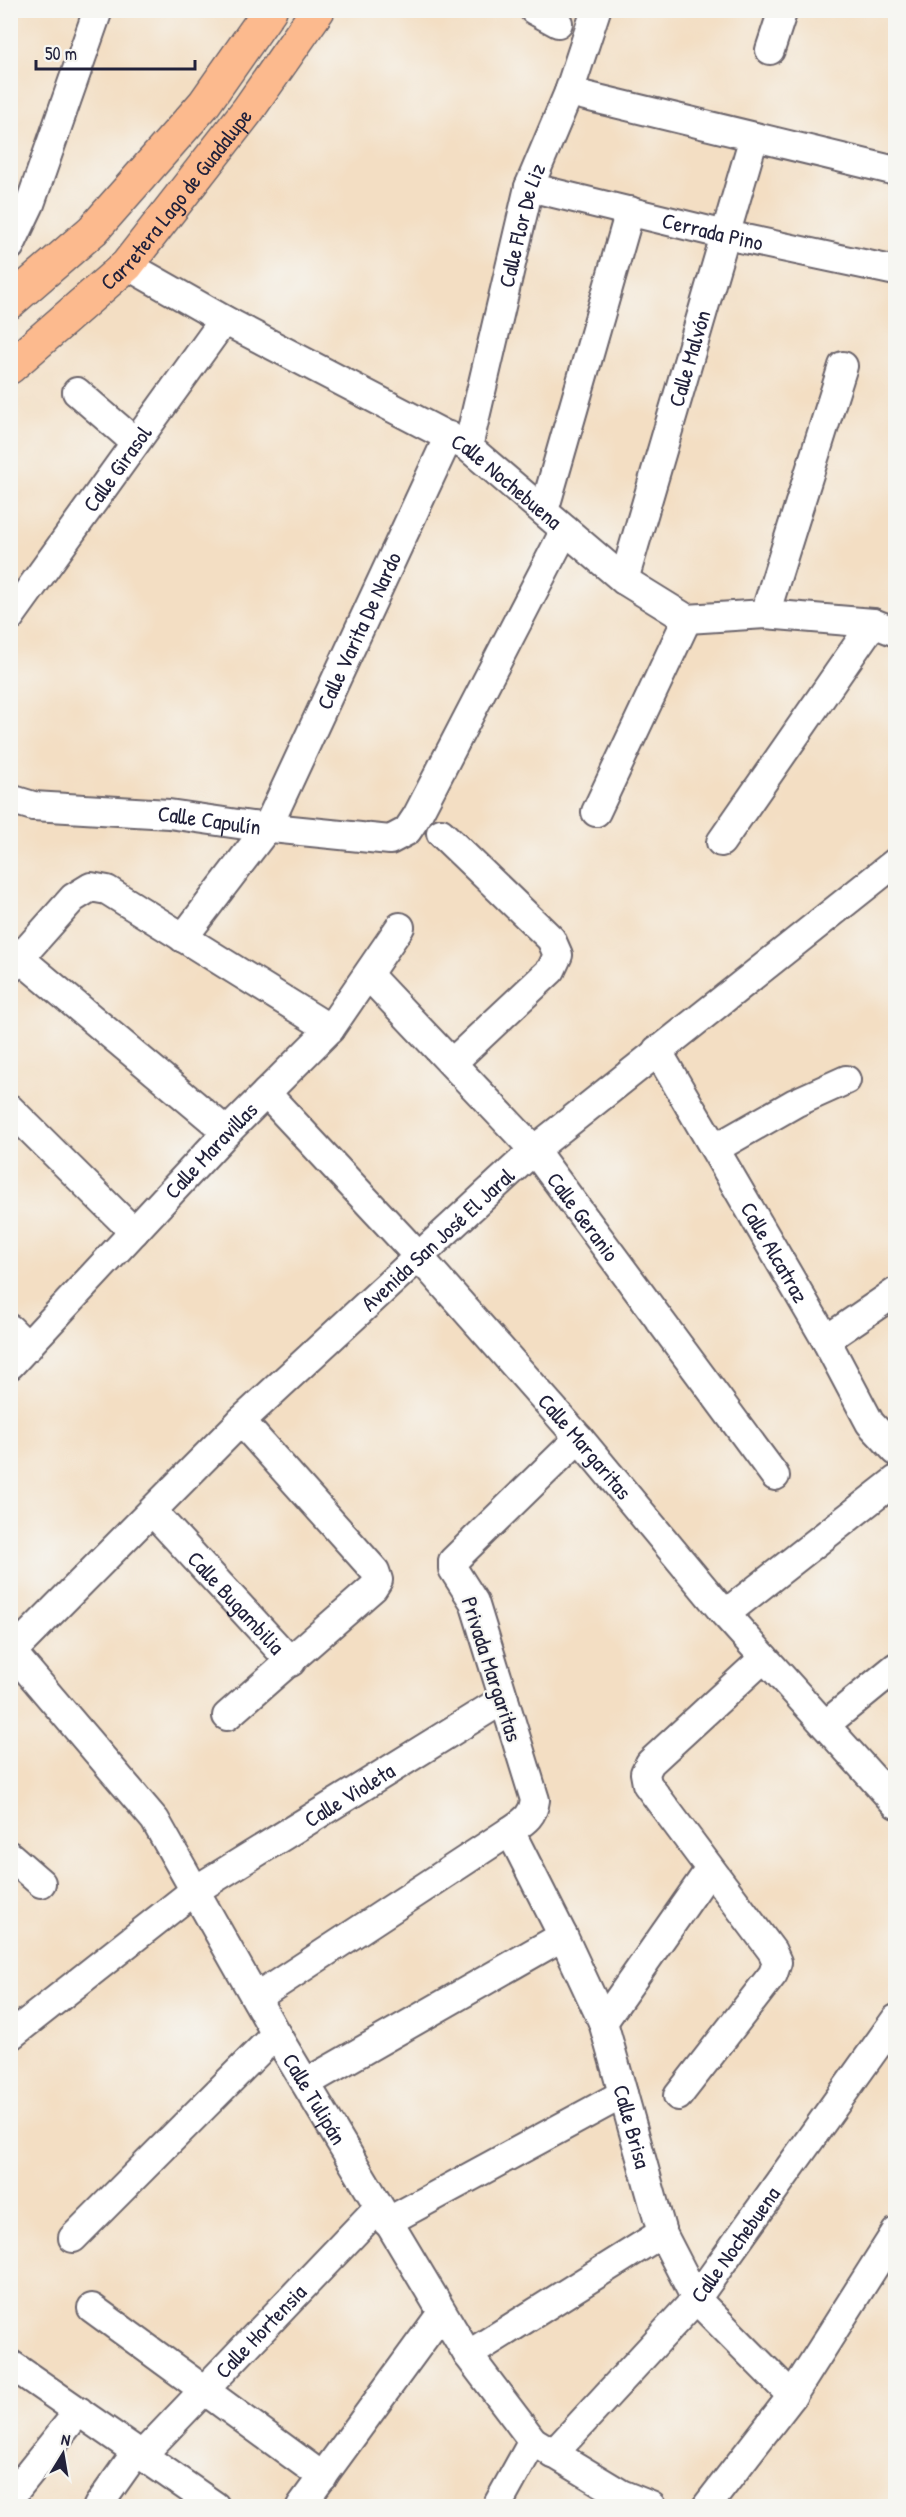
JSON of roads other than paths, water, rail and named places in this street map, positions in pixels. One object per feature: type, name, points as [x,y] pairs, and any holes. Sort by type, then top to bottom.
[{"type":"main road","name":"Carretera Lago de Guadalupe","points":[[10,302],[93,230],[204,104],[270,10]]},
{"type":"main road","name":"Carretera Lago de Guadalupe","points":[[10,367],[127,265],[248,110],[318,10]]},
{"type":"street","points":[[10,246],[30,204],[98,10]]},
{"type":"street","name":"Calle Flor De Liz","points":[[459,442],[530,187],[569,92],[596,10]]},
{"type":"street","points":[[770,50],[783,10]]},
{"type":"street","points":[[569,92],[896,171]]},
{"type":"street","name":"Calle Malvón","points":[[624,580],[754,137]]},
{"type":"street","name":"Cerrada Pino","points":[[530,187],[726,235],[896,272]]},
{"type":"street","points":[[544,511],[630,211]]},
{"type":"street","points":[[10,251],[40,276]]},
{"type":"street","name":"Calle Nochebuena","points":[[127,265],[224,320],[459,442],[624,580],[687,619]]},
{"type":"street","name":"Calle Girasol","points":[[10,617],[224,320]]},
{"type":"street","points":[[765,615],[843,366]]},
{"type":"street","points":[[77,393],[135,442]]},
{"type":"street","name":"Calle Varita De Nardo","points":[[183,938],[267,828],[459,442]]},
{"type":"street","name":"Calle Capulín","points":[[10,799],[33,806],[169,814],[267,828],[390,840],[407,831],[565,530]]},
{"type":"street","points":[[596,813],[687,619],[765,615],[884,627]]},
{"type":"street","points":[[721,842],[884,627]]},
{"type":"street","points":[[441,833],[551,939],[558,955],[551,970],[453,1062]]},
{"type":"street","name":"Avenida San José El Jaral","points":[[11,1653],[241,1421],[420,1258],[534,1150],[657,1050],[893,869]]},
{"type":"street","points":[[226,1132],[14,959],[73,898],[91,887],[107,890],[330,1029]]},
{"type":"street","name":"Calle Maravillas","points":[[16,1347],[134,1232],[226,1132],[330,1029],[400,927]]},
{"type":"street","name":"Calle Geranio","points":[[368,975],[534,1150],[775,1476]]},
{"type":"street","name":"Calle Alcatraz","points":[[657,1050],[826,1340],[870,1423],[896,1451]]},
{"type":"street","points":[[716,1148],[795,1103],[846,1080]]},
{"type":"street","name":"Calle Margaritas","points":[[266,1093],[420,1258],[579,1438],[724,1614],[896,1804]]},
{"type":"street","points":[[10,1109],[134,1232]]},
{"type":"street","points":[[826,1340],[896,1292]]},
{"type":"street","name":"Calle Bugambilia","points":[[153,1512],[291,1662],[373,1588],[378,1580],[375,1571],[241,1421]]},
{"type":"street","name":"Privada Margaritas","points":[[510,1831],[528,1818],[534,1810],[535,1800],[474,1602],[453,1569],[453,1562],[579,1438]]},
{"type":"street","points":[[724,1614],[896,1480]]},
{"type":"street","name":"Calle Tulipán","points":[[11,1653],[155,1820],[276,2034],[468,2355],[543,2447],[619,2500],[651,2506]]},
{"type":"street","points":[[678,2096],[773,1974],[777,1962],[647,1784],[645,1773],[650,1763],[764,1658]]},
{"type":"street","points":[[227,1716],[291,1662]]},
{"type":"street","points":[[825,1725],[896,1667]]},
{"type":"street","name":"Calle Violeta","points":[[10,2036],[194,1891],[504,1699]]},
{"type":"street","points":[[256,1998],[510,1831]]},
{"type":"street","name":"Calle Brisa","points":[[510,1831],[603,2022],[662,2233],[696,2299],[792,2396]]},
{"type":"street","points":[[10,1856],[40,1883]]},
{"type":"street","points":[[603,2022],[710,1869]]},
{"type":"street","points":[[306,2083],[563,1936]]},
{"type":"street","name":"Calle Nochebuena","points":[[497,2506],[543,2447],[696,2299],[896,2019]]},
{"type":"street","points":[[72,2238],[276,2034]]},
{"type":"street","name":"Calle Hortensia","points":[[98,2506],[140,2452],[383,2215],[623,2094]]},
{"type":"street","points":[[707,2506],[792,2396],[896,2232]]},
{"type":"street","points":[[468,2355],[662,2233]]},
{"type":"street","points":[[92,2308],[201,2391],[323,2477]]},
{"type":"street","points":[[301,2506],[442,2313]]},
{"type":"street","points":[[10,2364],[140,2452],[203,2503]]},
{"type":"street","points":[[10,2498],[80,2411]]}]
